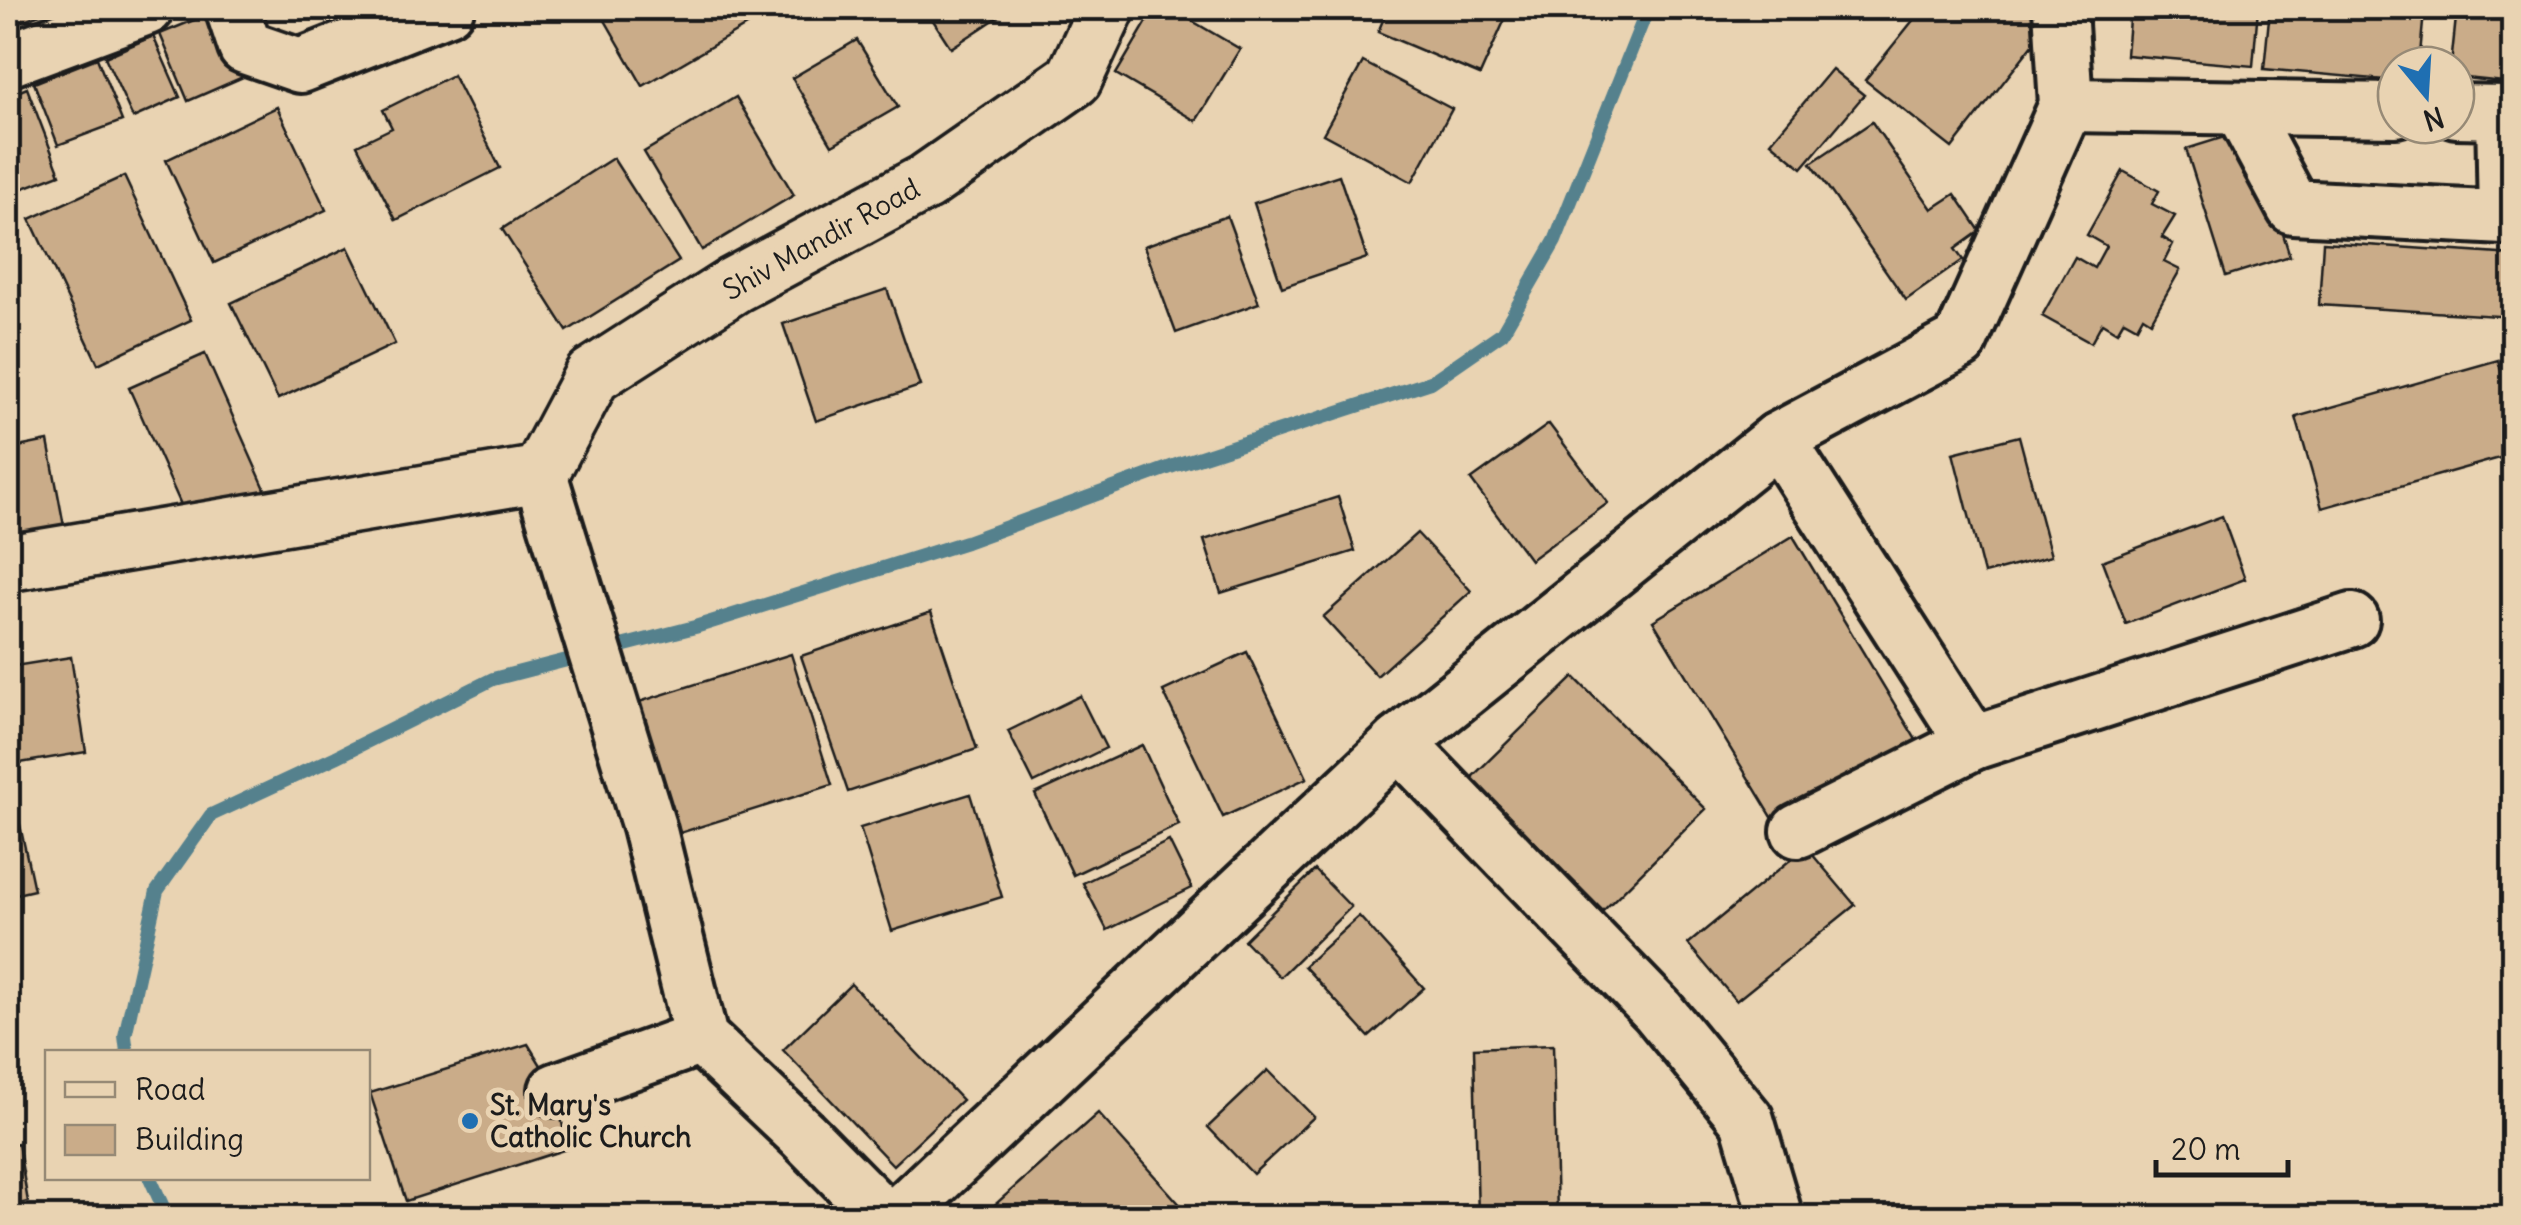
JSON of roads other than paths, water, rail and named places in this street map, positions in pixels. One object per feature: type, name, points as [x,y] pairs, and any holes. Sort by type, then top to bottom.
[{"type":"street","points":[[8,60],[147,8]]},
{"type":"street","points":[[232,8],[245,46],[300,66],[447,8]]},
{"type":"street","name":"Shiv Mandir Road","points":[[540,474],[592,376],[734,286],[926,182],[1074,79],[1107,8]]},
{"type":"street","points":[[895,1218],[1399,743],[1778,439],[1960,342],[2066,105],[2060,8]]},
{"type":"street","points":[[2066,105],[2376,110]]},
{"type":"street","points":[[2240,108],[2293,207],[2505,218],[2503,112],[2476,111]]},
{"type":"street","points":[[1778,439],[1973,743]]},
{"type":"street","points":[[8,563],[540,474],[649,826],[702,1038],[885,1218]]},
{"type":"street","points":[[1798,831],[1973,743],[2352,620]]},
{"type":"street","points":[[1399,743],[1658,1011],[1747,1120],[1776,1218]]},
{"type":"street","points":[[556,1090],[702,1038]]},
{"type":"waterway","points":[[127,1050],[125,1036],[157,891],[211,815],[493,679],[695,627],[966,542],[1179,464],[1431,382],[1502,333],[1555,241],[1648,8]]},
{"type":"waterway","points":[[151,1180],[168,1218]]},
{"type":"place","name":"St. Mary's Catholic Church","points":[[470,1121]]}]
